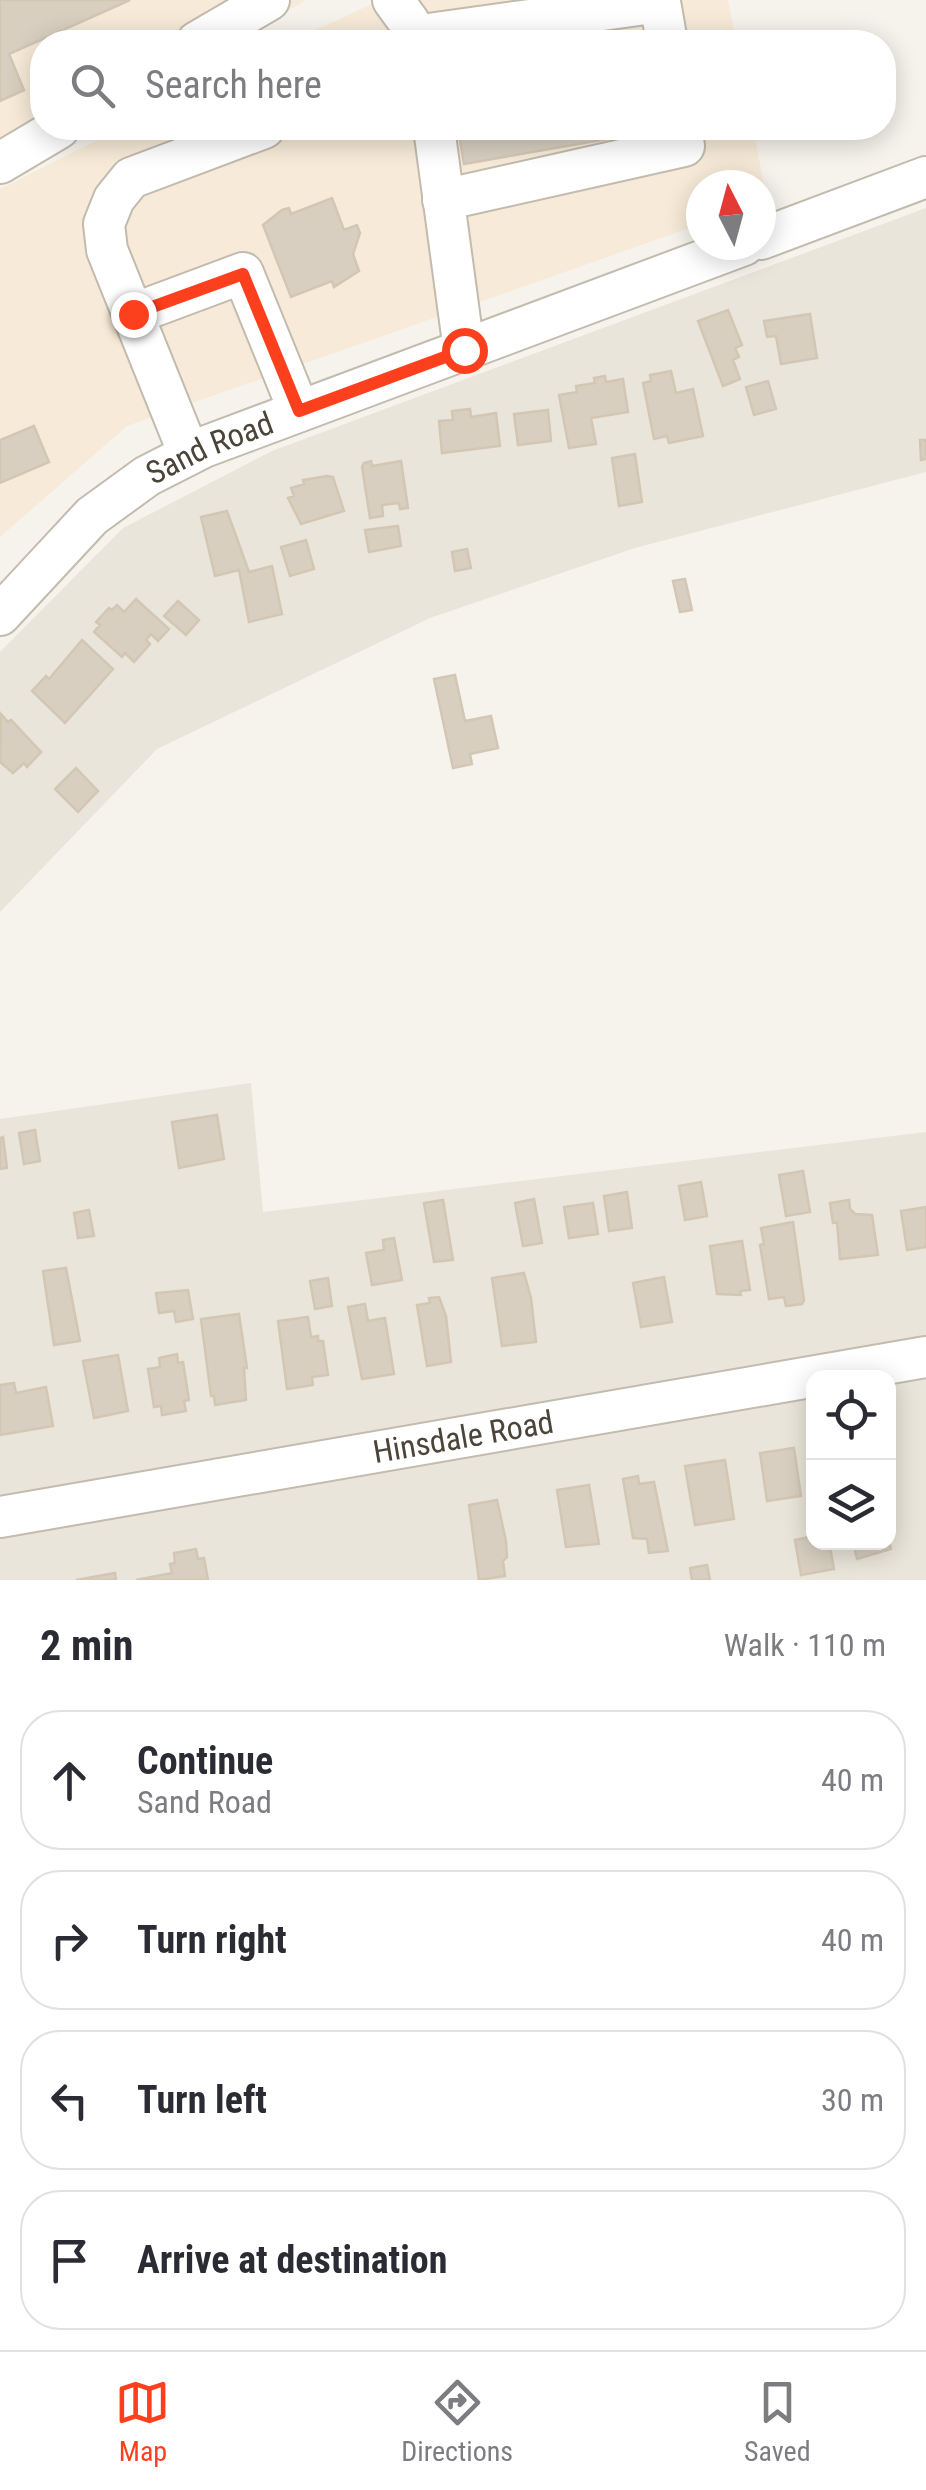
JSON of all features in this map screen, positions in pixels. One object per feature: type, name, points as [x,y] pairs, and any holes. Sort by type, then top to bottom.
[{"type":"street","points":[[218,30],[270,0]]},
{"type":"street","points":[[393,0],[412,30]]},
{"type":"street","points":[[475,30],[660,2],[665,30]]},
{"type":"street","points":[[0,163],[39,140]]},
{"type":"street","points":[[189,454],[107,250],[104,224],[114,199],[131,178],[232,140]]},
{"type":"street","points":[[436,140],[464,350]]},
{"type":"street","points":[[443,200],[684,146],[683,140]]},
{"type":"street","points":[[776,233],[926,177]]},
{"type":"street","name":"Sand Road","points":[[0,615],[92,516],[147,476],[189,454],[704,260]]},
{"type":"street","points":[[133,314],[243,274],[299,411]]},
{"type":"street","name":"Hinsdale Road","points":[[0,1517],[926,1357]]},
{"type":"shaded area","points":[[0,0],[306,0],[253,30],[30,30],[30,140],[63,140],[0,176]]},
{"type":"shaded area","points":[[380,0],[728,0],[734,30],[316,30]]},
{"type":"shaded area","points":[[97,140],[755,140],[761,170],[686,170],[686,229],[127,426],[0,537],[0,189]]},
{"type":"shaded area","points":[[926,208],[926,472],[635,548],[430,618],[157,749],[0,912],[0,652],[123,528],[272,451]]},
{"type":"shaded area","points":[[251,1083],[263,1212],[926,1132],[926,1580],[0,1580],[0,1119]]},
{"type":"building","points":[[0,0],[130,0],[63,30],[30,30],[30,45],[9,54],[24,90],[0,101]]},
{"type":"building","points":[[460,140],[602,140],[464,164]]},
{"type":"building","points":[[332,198],[344,230],[357,225],[360,233],[353,254],[359,271],[334,287],[332,281],[291,297],[263,225],[282,210],[289,208],[291,214]]},
{"type":"building","points":[[728,310],[742,345],[735,348],[739,357],[733,360],[740,379],[723,386],[698,321]]},
{"type":"building","points":[[810,314],[817,358],[781,364],[776,336],[767,337],[764,321]]},
{"type":"building","points":[[671,371],[676,393],[693,389],[703,436],[669,443],[667,436],[654,439],[643,383],[651,381],[650,375]]},
{"type":"building","points":[[605,376],[606,382],[623,379],[628,412],[591,418],[596,444],[569,448],[559,395],[577,392],[576,386],[595,383],[594,378]]},
{"type":"building","points":[[768,381],[776,409],[754,415],[746,387]]},
{"type":"building","points":[[470,409],[471,417],[496,413],[500,446],[442,453],[439,421],[453,420],[452,411]]},
{"type":"building","points":[[548,410],[551,441],[518,445],[514,414]]},
{"type":"building","points":[[34,426],[49,462],[0,483],[0,440]]},
{"type":"building","points":[[920,440],[926,440],[926,459],[921,460]]},
{"type":"building","points":[[635,454],[642,502],[619,506],[612,458]]},
{"type":"building","points":[[371,461],[372,466],[401,461],[408,508],[400,509],[399,503],[382,505],[383,516],[370,518],[362,467]]},
{"type":"building","points":[[333,477],[344,511],[301,524],[288,498],[294,496],[291,488],[304,484],[303,480]]},
{"type":"building","points":[[227,511],[249,572],[272,566],[282,614],[249,622],[239,570],[215,576],[201,517]]},
{"type":"building","points":[[398,526],[401,546],[369,552],[365,530]]},
{"type":"building","points":[[306,540],[314,569],[290,576],[281,547]]},
{"type":"building","points":[[467,549],[471,568],[455,571],[452,552]]},
{"type":"building","points":[[685,579],[692,610],[680,612],[673,581]]},
{"type":"building","points":[[136,599],[169,629],[158,641],[151,634],[146,640],[150,644],[134,662],[125,653],[122,657],[94,632],[100,625],[96,622],[109,608],[117,605],[124,612]]},
{"type":"building","points":[[178,601],[199,620],[186,635],[164,616]]},
{"type":"building","points":[[82,640],[113,669],[65,723],[32,691],[46,676],[49,679]]},
{"type":"building","points":[[455,675],[465,721],[491,716],[498,748],[470,754],[472,764],[453,768],[434,679]]},
{"type":"building","points":[[1,714],[41,752],[27,767],[24,763],[13,773],[0,762]]},
{"type":"building","points":[[76,768],[98,791],[78,812],[55,789]]},
{"type":"building","points":[[217,1115],[224,1159],[179,1168],[172,1122]]},
{"type":"building","points":[[35,1130],[40,1161],[24,1164],[19,1133]]},
{"type":"building","points":[[3,1137],[7,1168],[0,1169],[0,1138]]},
{"type":"building","points":[[803,1171],[810,1212],[786,1216],[779,1175]]},
{"type":"building","points":[[701,1182],[707,1216],[685,1220],[679,1186]]},
{"type":"building","points":[[627,1192],[632,1228],[609,1231],[604,1196]]},
{"type":"building","points":[[534,1199],[542,1243],[523,1246],[515,1203]]},
{"type":"building","points":[[443,1200],[453,1260],[434,1262],[424,1203]]},
{"type":"building","points":[[849,1200],[855,1214],[872,1215],[878,1255],[840,1259],[837,1222],[833,1223],[830,1203]]},
{"type":"building","points":[[593,1203],[598,1234],[569,1238],[564,1207]]},
{"type":"building","points":[[926,1207],[926,1247],[907,1250],[901,1211]]},
{"type":"building","points":[[89,1210],[94,1236],[78,1238],[74,1213]]},
{"type":"building","points":[[793,1222],[804,1300],[802,1304],[786,1306],[784,1297],[769,1299],[761,1228]]},
{"type":"building","points":[[394,1238],[402,1280],[372,1285],[366,1253],[384,1250],[383,1240]]},
{"type":"building","points":[[742,1241],[750,1290],[740,1291],[741,1295],[717,1294],[710,1246]]},
{"type":"building","points":[[66,1268],[80,1341],[54,1345],[43,1271]]},
{"type":"building","points":[[524,1273],[536,1342],[502,1346],[492,1278]]},
{"type":"building","points":[[664,1277],[672,1322],[641,1327],[633,1283]]},
{"type":"building","points":[[328,1278],[332,1306],[315,1309],[310,1281]]},
{"type":"building","points":[[188,1290],[193,1319],[176,1322],[174,1311],[159,1313],[156,1293]]},
{"type":"building","points":[[439,1297],[446,1316],[451,1362],[427,1366],[417,1305]]},
{"type":"building","points":[[365,1304],[368,1321],[385,1318],[394,1374],[362,1379],[348,1307]]},
{"type":"building","points":[[239,1314],[247,1368],[246,1400],[215,1405],[201,1319]]},
{"type":"building","points":[[308,1317],[311,1337],[318,1336],[318,1341],[323,1341],[328,1375],[312,1377],[313,1385],[287,1389],[278,1321]]},
{"type":"building","points":[[177,1354],[178,1363],[183,1362],[189,1400],[184,1401],[186,1411],[162,1415],[161,1406],[154,1407],[148,1369],[160,1367],[159,1358]]},
{"type":"building","points":[[118,1355],[128,1411],[94,1418],[83,1361]]},
{"type":"building","points":[[14,1383],[16,1393],[46,1387],[53,1426],[0,1435],[0,1385]]},
{"type":"building","points":[[794,1448],[801,1496],[767,1501],[760,1453]]},
{"type":"building","points":[[725,1460],[734,1519],[695,1525],[685,1466]]},
{"type":"building","points":[[638,1476],[639,1484],[654,1482],[668,1551],[649,1553],[647,1539],[633,1538],[623,1479]]},
{"type":"building","points":[[589,1485],[599,1544],[566,1547],[557,1490]]},
{"type":"building","points":[[497,1500],[506,1541],[505,1576],[479,1580],[469,1505]]},
{"type":"building","points":[[806,1538],[806,1550],[830,1550],[834,1569],[801,1575],[795,1540]]},
{"type":"building","points":[[196,1549],[198,1559],[204,1558],[208,1580],[136,1580],[172,1573],[174,1553]]},
{"type":"building","points":[[855,1550],[888,1550],[857,1559]]},
{"type":"building","points":[[707,1565],[710,1580],[692,1580],[690,1568]]},
{"type":"building","points":[[115,1573],[116,1580],[76,1580]]},
{"type":"route","points":[[133,314],[243,274],[299,411],[464,350]]}]
